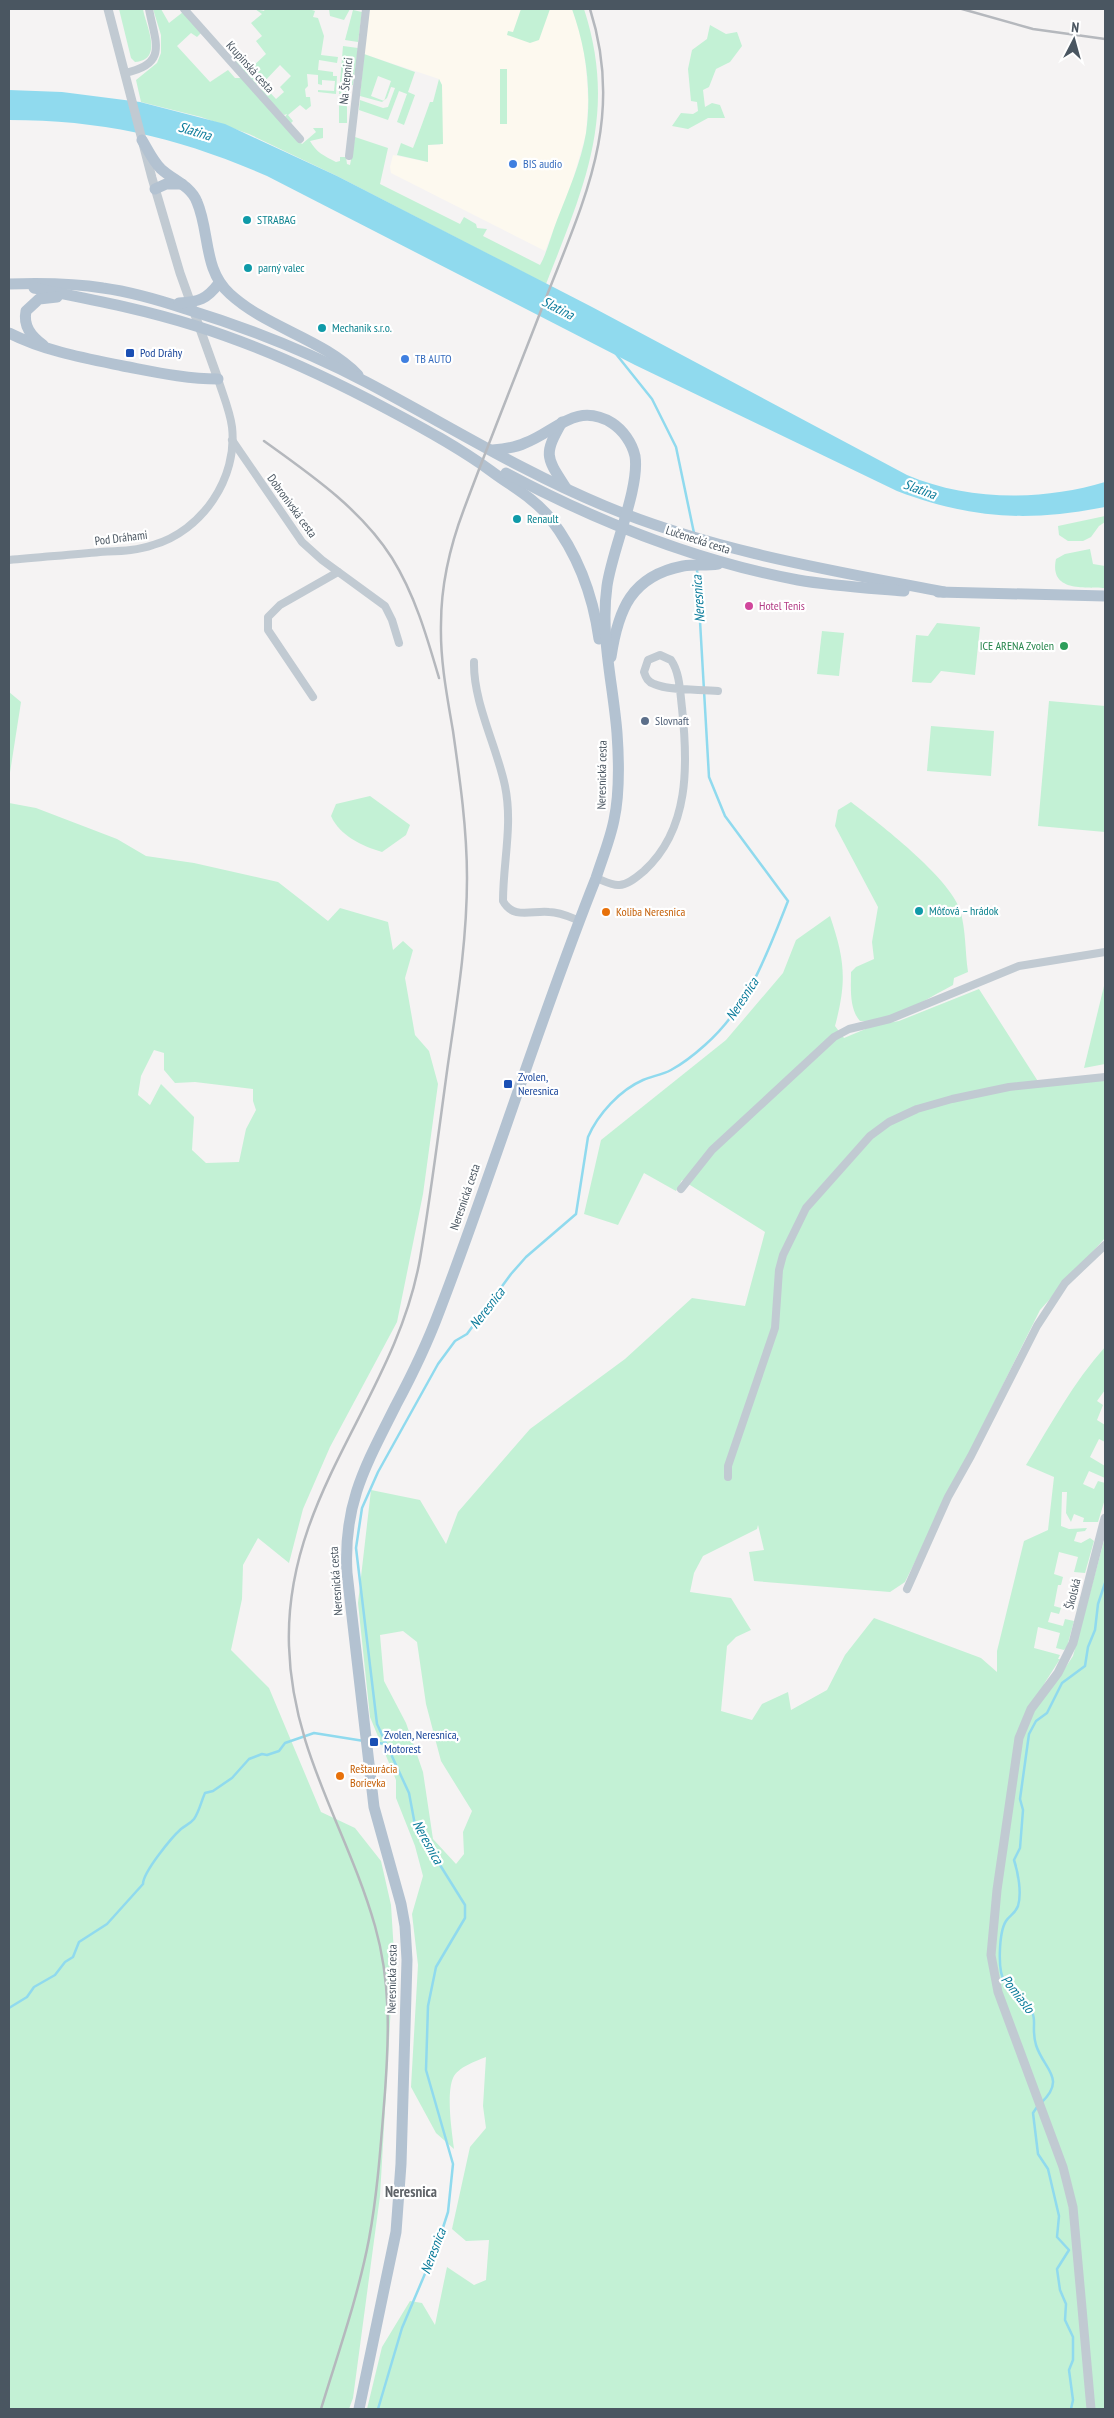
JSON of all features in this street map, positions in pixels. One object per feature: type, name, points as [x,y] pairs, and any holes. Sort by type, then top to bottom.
[{"type":"main road","points":[[142,140],[161,168],[182,184],[197,200],[212,266],[219,283],[237,300],[260,316],[346,363],[365,381]]},
{"type":"main road","points":[[155,189],[166,184],[182,184]]},
{"type":"main road","points":[[10,284],[44,283],[87,286],[127,292],[220,319],[274,340],[365,381]]},
{"type":"main road","points":[[167,303],[202,300],[219,283]]},
{"type":"main road","points":[[10,284],[78,297],[179,321],[261,349],[359,394],[462,450],[535,503],[549,517],[566,542],[588,590],[596,618],[600,648],[609,671]]},
{"type":"main road","points":[[46,347],[34,338],[27,327],[25,317],[29,306],[45,297],[78,297]]},
{"type":"main road","points":[[9,333],[34,345],[81,358],[173,376],[218,380]]},
{"type":"main road","name":"Lučenecká cesta","points":[[365,381],[567,489],[680,534],[756,554],[944,592]]},
{"type":"main road","points":[[492,450],[526,443],[576,416],[592,416],[612,424],[623,433],[630,443],[635,457],[635,474],[617,543],[605,605],[605,642],[609,671]]},
{"type":"main road","points":[[562,422],[551,441],[549,453],[552,466],[567,489]]},
{"type":"main road","name":"Lučenecká cesta","points":[[462,450],[578,509],[684,550],[709,562],[816,582],[913,592],[1105,596]]},
{"type":"main road","points":[[609,671],[618,619],[629,599],[639,588],[658,574],[685,566],[709,562]]},
{"type":"main road","name":"Neresnická cesta","points":[[359,2409],[396,2232],[401,2164],[407,1960],[404,1919],[378,1825],[370,1784],[346,1573],[348,1527],[355,1494],[366,1463],[408,1382],[438,1314],[609,839],[617,805],[617,734],[609,671]]},
{"type":"street","points":[[108,9],[155,189],[186,289],[218,380]]},
{"type":"street","points":[[126,78],[146,66],[156,53],[157,42],[149,9]]},
{"type":"street","name":"Krupinská cesta","points":[[184,9],[300,139]]},
{"type":"street","name":"Na Štepnici","points":[[349,156],[366,9]]},
{"type":"street","name":"Pod Dráhami","points":[[9,560],[139,548],[165,541],[197,520],[216,497],[227,468],[232,440],[230,418],[218,380]]},
{"type":"street","name":"Dobronivská cesta","points":[[232,440],[302,542],[338,572],[385,606],[392,620],[399,643]]},
{"type":"street","points":[[312,697],[268,630],[268,617],[280,605],[338,572]]},
{"type":"street","points":[[596,878],[618,885],[632,880],[658,856],[678,813],[686,776],[684,688],[674,663],[668,657],[660,654],[648,660],[644,668],[646,676],[651,683],[660,686],[684,688],[718,691]]},
{"type":"street","points":[[474,662],[475,684],[501,768],[507,799],[509,839],[503,901],[506,907],[513,912],[549,911],[580,920]]},
{"type":"street","points":[[681,1189],[712,1150],[834,1037],[849,1029],[890,1019],[1018,966],[1105,952]]},
{"type":"street","points":[[728,1477],[728,1466],[775,1328],[779,1270],[783,1255],[806,1208],[870,1136],[889,1122],[917,1109],[952,1099],[1009,1087],[1105,1077]]},
{"type":"street","points":[[907,1589],[948,1497],[1037,1326],[1066,1282],[1105,1245]]},
{"type":"street","name":"Školská","points":[[1091,2409],[1073,2207],[1063,2167],[998,1992],[991,1955],[1019,1738],[1031,1708],[1058,1673],[1077,1632],[1105,1518]]},
{"type":"shaded area","points":[[369,9],[572,9],[582,37],[586,69],[588,100],[586,134],[571,186],[545,251],[391,173],[390,167],[393,155],[427,162],[428,145],[440,145],[442,85],[439,79],[364,54]]},
{"type":"green space","points":[[119,9],[143,9],[151,40],[149,55],[144,60],[135,62],[131,58]]},
{"type":"green space","points":[[153,9],[161,9],[169,23],[183,12],[201,33],[197,37],[191,33],[177,46],[210,82],[228,70],[235,78],[243,78],[302,144],[316,132],[313,128],[323,128],[323,138],[310,141],[312,145],[336,162],[340,161],[340,157],[346,157],[347,164],[350,165],[355,137],[388,148],[380,184],[460,224],[464,217],[476,224],[477,228],[487,229],[483,236],[540,265],[574,177],[586,133],[588,86],[581,39],[572,9],[584,9],[594,47],[598,83],[597,117],[592,150],[584,182],[546,284],[337,176],[249,134],[201,117],[141,102],[136,80],[157,63],[161,53],[161,35]]},
{"type":"green space","points":[[255,9],[264,11],[265,9],[309,9],[315,11],[313,17],[318,18],[324,36],[321,55],[338,57],[337,63],[319,60],[318,70],[333,72],[333,76],[337,76],[336,94],[318,92],[318,90],[334,91],[335,81],[322,80],[322,85],[318,84],[318,75],[307,74],[308,86],[305,89],[306,97],[310,97],[311,106],[306,110],[300,105],[288,115],[293,121],[290,124],[285,117],[287,114],[284,115],[260,91],[265,87],[276,99],[284,92],[280,87],[291,76],[280,65],[262,84],[260,82],[255,86],[235,63],[240,58],[250,69],[266,54],[256,41],[262,36],[251,23],[262,14]]},
{"type":"green space","points":[[329,9],[350,9],[344,20],[330,16]]},
{"type":"green space","points":[[521,9],[550,9],[539,40],[530,43],[507,35],[508,31],[513,32]]},
{"type":"green space","points":[[353,10],[362,12],[358,42],[345,40]]},
{"type":"green space","points":[[710,25],[726,34],[737,32],[742,46],[730,62],[716,69],[709,87],[703,90],[705,107],[712,103],[720,105],[725,118],[708,118],[688,129],[672,126],[681,113],[693,114],[698,111],[697,102],[691,101],[688,69],[692,50],[707,39]]},
{"type":"green space","points":[[343,46],[358,48],[353,85],[349,86],[348,94],[339,94]]},
{"type":"green space","points":[[364,54],[415,72],[408,92],[415,95],[404,125],[397,122],[407,94],[399,91],[388,120],[359,110],[360,100],[383,108],[388,107],[395,88],[391,87],[387,98],[384,100],[391,81],[378,76],[371,96],[382,102],[360,96]]},
{"type":"green space","points":[[500,69],[507,69],[507,124],[500,124]]},
{"type":"green space","points":[[439,79],[442,85],[443,144],[428,145],[428,162],[397,155],[401,143],[413,148],[430,102],[433,102]]},
{"type":"green space","points":[[339,101],[347,101],[347,123],[339,123]]},
{"type":"green space","points":[[1105,516],[1105,522],[1099,526],[1091,537],[1083,541],[1068,541],[1059,535],[1058,526]]},
{"type":"green space","points":[[1090,549],[1093,564],[1105,566],[1105,588],[1070,586],[1063,582],[1055,570],[1056,559],[1065,554]]},
{"type":"green space","points":[[937,623],[980,627],[975,675],[941,671],[931,683],[912,682],[916,635],[928,636]]},
{"type":"green space","points":[[822,631],[844,633],[839,676],[817,674]]},
{"type":"green space","points":[[9,692],[21,702],[9,779]]},
{"type":"green space","points":[[1049,701],[1105,706],[1105,832],[1038,826]]},
{"type":"green space","points":[[931,726],[994,731],[991,776],[927,771]]},
{"type":"green space","points":[[370,796],[410,825],[406,835],[382,852],[367,847],[346,835],[331,816],[336,804]]},
{"type":"green space","points":[[851,802],[912,852],[942,882],[953,897],[962,917],[968,972],[954,978],[953,985],[920,1003],[896,1014],[872,1021],[860,1021],[854,1011],[851,998],[851,972],[856,967],[874,959],[872,942],[878,907],[835,826],[838,810]]},
{"type":"green space","points":[[9,803],[36,808],[117,839],[146,856],[194,863],[278,882],[328,921],[340,908],[388,922],[393,950],[403,941],[413,950],[405,978],[415,1035],[429,1051],[438,1084],[423,1194],[397,1322],[330,1447],[303,1509],[289,1563],[258,1538],[243,1565],[242,1599],[231,1650],[269,1688],[321,1812],[355,1828],[381,1861],[391,1905],[394,1953],[380,2196],[353,2398],[349,2409],[9,2409]],"holes":[[[154,1050],[164,1053],[164,1070],[175,1083],[195,1082],[253,1089],[253,1101],[256,1110],[246,1129],[239,1162],[206,1163],[192,1150],[194,1117],[161,1084],[150,1105],[138,1095],[141,1076]]]},
{"type":"green space","points":[[830,916],[839,945],[843,971],[843,983],[835,1026],[844,1038],[875,1025],[899,1021],[979,989],[1041,1086],[1105,1079],[1105,1238],[1040,1310],[905,1582],[890,1592],[754,1581],[749,1552],[764,1550],[758,1525],[757,1529],[703,1556],[694,1573],[690,1592],[731,1598],[751,1630],[736,1637],[727,1646],[721,1711],[752,1720],[762,1704],[788,1692],[791,1710],[827,1690],[845,1655],[874,1618],[981,1658],[997,1672],[997,1651],[1024,1541],[1048,1530],[1054,1477],[1026,1465],[1073,1389],[1105,1347],[1105,1390],[1097,1401],[1103,1405],[1097,1420],[1105,1425],[1105,1442],[1099,1439],[1090,1457],[1105,1466],[1105,1478],[1089,1471],[1083,1484],[1094,1489],[1098,1481],[1105,1483],[1105,1499],[1098,1522],[1083,1522],[1084,1518],[1074,1514],[1071,1522],[1066,1513],[1067,1492],[1062,1492],[1061,1526],[1069,1529],[1087,1528],[1085,1531],[1077,1532],[1074,1541],[1081,1543],[1090,1538],[1094,1541],[1085,1573],[1074,1572],[1078,1557],[1059,1552],[1054,1574],[1063,1577],[1061,1585],[1058,1585],[1054,1606],[1061,1608],[1059,1614],[1051,1612],[1048,1622],[1063,1626],[1065,1619],[1074,1621],[1067,1647],[1064,1650],[1056,1648],[1060,1633],[1038,1627],[1034,1648],[1060,1655],[1058,1659],[1060,1659],[1044,1684],[1059,1677],[1073,1656],[1105,1537],[1105,2409],[367,2409],[382,2347],[410,2301],[422,2303],[435,2325],[447,2267],[474,2285],[486,2280],[489,2240],[466,2241],[452,2229],[470,2147],[486,2128],[483,2106],[486,2057],[463,2068],[453,2078],[450,2103],[454,2149],[436,2133],[411,2087],[418,1965],[412,1914],[423,1876],[415,1846],[396,1798],[396,1780],[370,1717],[358,1603],[371,1490],[420,1500],[446,1544],[458,1512],[530,1429],[625,1359],[692,1298],[745,1306],[765,1232],[682,1180],[676,1191],[644,1173],[618,1225],[584,1214],[601,1140],[726,1040],[783,973],[796,940]],"holes":[[[403,1631],[417,1642],[426,1704],[441,1761],[472,1811],[463,1832],[464,1854],[456,1864],[433,1839],[423,1772],[406,1723],[384,1681],[380,1635]]]},
{"type":"green space","points":[[1105,982],[1105,1064],[1084,1068]]},
{"type":"water","name":"Slatina","points":[[9,90],[62,92],[140,102],[225,124],[337,176],[592,307],[907,475],[930,484],[955,490],[1005,495],[1056,493],[1105,482],[1105,507],[1050,515],[1000,515],[950,507],[897,491],[635,365],[267,176],[203,151],[141,134],[77,123],[9,120]]},
{"type":"waterway","name":"Neresnica","points":[[616,354],[652,399],[676,447],[694,533]]},
{"type":"waterway","name":"Neresnica","points":[[378,2409],[402,2328],[438,2243],[448,2212],[453,2164],[426,2070],[428,2006],[436,1967],[465,1918],[465,1905],[415,1825],[409,1793],[377,1724],[356,1548],[362,1508],[378,1472],[438,1364],[455,1341],[467,1334],[511,1274],[526,1257],[576,1214],[588,1137],[592,1128],[618,1096],[634,1084],[668,1072],[689,1058],[720,1030],[734,1014],[764,960],[788,901],[725,816],[709,777],[697,569]]},
{"type":"waterway","name":"Pomiaslo","points":[[1041,2103],[1049,2094],[1053,2080],[1036,2045],[1033,2014],[1017,1998],[1016,1988],[1006,1983],[1002,1977],[1000,1942],[1006,1921],[1018,1906],[1020,1895],[1014,1860],[1020,1848],[1023,1810],[1020,1799],[1029,1734],[1036,1721],[1047,1713],[1062,1683],[1085,1666],[1088,1647],[1095,1630],[1098,1604],[1105,1583]]},
{"type":"waterway","points":[[9,2008],[27,1997],[34,1987],[55,1975],[65,1962],[73,1957],[79,1942],[107,1924],[143,1884],[148,1871],[165,1847],[181,1829],[194,1819],[205,1793],[213,1791],[232,1778],[249,1759],[279,1751],[285,1743],[314,1733],[364,1741]]},
{"type":"waterway","points":[[370,1742],[386,1744]]},
{"type":"waterway","name":"Pomiaslo","points":[[1037,2107],[1033,2113],[1038,2154],[1048,2169],[1059,2216],[1057,2237],[1069,2250],[1057,2269],[1060,2290],[1066,2304],[1065,2320],[1073,2337],[1073,2360],[1069,2370],[1073,2400],[1071,2409]]},
{"type":"railway","points":[[321,2409],[353,2304],[369,2239],[379,2166],[385,2092],[388,2009],[384,1968],[375,1926],[363,1890],[310,1755],[300,1721],[292,1684],[289,1646],[292,1592],[304,1542],[322,1494],[388,1357],[407,1310],[420,1259],[458,995],[467,902],[467,860],[463,804],[444,678],[441,637],[443,594],[451,551],[459,523],[571,233],[594,162],[601,126],[603,89],[600,50],[590,9]]},
{"type":"railway","points":[[962,9],[1033,29],[1105,39]]},
{"type":"railway","points":[[264,441],[334,494],[350,508],[379,540],[392,558],[414,601],[439,678]]},
{"type":"place","name":"BIS audio","points":[[513,164]]},
{"type":"place","name":"STRABAG","points":[[247,220]]},
{"type":"place","name":"parný valec","points":[[248,268]]},
{"type":"place","name":"Mechanik s.r.o.","points":[[322,328]]},
{"type":"place","name":"Pod Dráhy","points":[[130,353]]},
{"type":"place","name":"TB AUTO","points":[[405,359]]},
{"type":"place","name":"Renault","points":[[517,519]]},
{"type":"place","name":"Hotel Tenis","points":[[749,606]]},
{"type":"place","name":"ICE ARENA Zvolen","points":[[1064,646]]},
{"type":"place","name":"Slovnaft","points":[[645,721]]},
{"type":"place","name":"Môťová – hrádok","points":[[919,911]]},
{"type":"place","name":"Koliba Neresnica","points":[[606,912]]},
{"type":"place","name":"Zvolen, Neresnica","points":[[508,1084]]},
{"type":"place","name":"Zvolen, Neresnica, Motorest","points":[[374,1742]]},
{"type":"place","name":"Reštaurácia Borievka","points":[[340,1776]]},
{"type":"district","name":"Neresnica","points":[[411,2192]]}]
